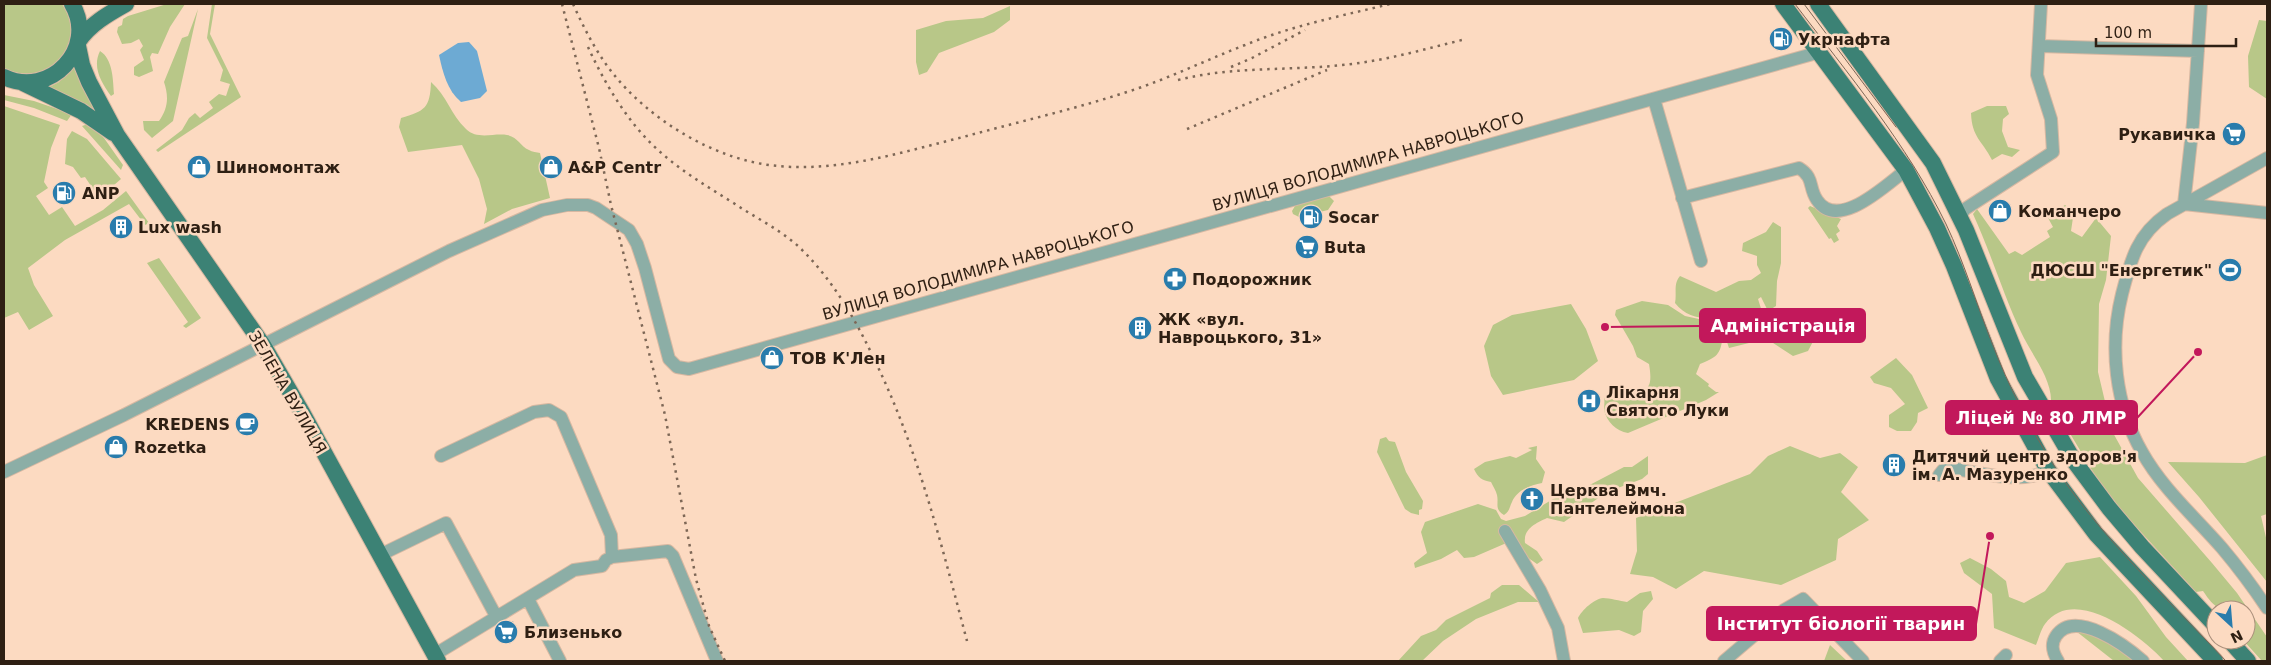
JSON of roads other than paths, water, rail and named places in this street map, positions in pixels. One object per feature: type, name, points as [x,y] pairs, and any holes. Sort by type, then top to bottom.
[{"type":"main road","name":"ЗЕЛЕНА ВУЛИЦЯ","points":[[72,4],[79,22],[78,44],[82,65],[117,135],[263,345],[436,658]]},
{"type":"main road","points":[[11,80],[40,81],[54,75],[70,60],[83,34],[96,23],[126,4]]},
{"type":"main road","points":[[1783,4],[1906,170],[1937,228],[1998,379],[2048,470],[2096,534],[2214,660],[2222,650]]},
{"type":"main road","points":[[1818,4],[1933,163],[1960,216],[2018,362],[2058,437],[2109,508],[2142,547],[2206,615]]},
{"type":"main road","points":[[1820,52],[1842,36]]},
{"type":"main road","name":"ЗЕЛЕНА ВУЛИЦЯ","points":[[11,80],[81,110],[117,135]]},
{"type":"main road","points":[[1937,228],[1960,216]]},
{"type":"main road","points":[[2238,650],[2248,661]]},
{"type":"street","points":[[1960,216],[1970,206],[2053,152],[2051,119],[2037,75],[2041,4]]},
{"type":"street","points":[[2184,204],[2201,4]]},
{"type":"street","points":[[2040,46],[2198,51]]},
{"type":"street","name":"ВУЛИЦЯ ВОЛОДИМИРА НАВРОЦЬКОГО","points":[[4,472],[118,418],[449,251],[542,210],[567,205],[588,205],[622,224],[632,235],[645,268],[669,359],[676,367],[689,369],[1820,52]]},
{"type":"street","points":[[1654,99],[1701,261]]},
{"type":"street","points":[[2267,158],[2184,204],[2153,224],[2144,234],[2136,249],[2128,272],[2120,302],[2115,337],[2120,394],[2136,439],[2151,466],[2223,549],[2267,608]]},
{"type":"street","points":[[1682,198],[1799,168],[1808,173],[1817,200],[1823,206],[1834,211],[1847,211],[1906,170]]},
{"type":"street","points":[[2184,204],[2267,213]]},
{"type":"street","points":[[441,456],[534,412],[549,410],[561,417],[611,535],[612,557]]},
{"type":"street","points":[[1939,475],[1943,470],[1950,468],[2017,478],[2038,476],[2048,470]]},
{"type":"street","points":[[380,555],[446,524],[497,618]]},
{"type":"street","points":[[1505,531],[1540,590],[1558,628],[1564,661]]},
{"type":"street","points":[[436,658],[574,570],[602,566],[606,560],[612,557],[668,551],[673,556],[717,661]]},
{"type":"street","points":[[528,599],[560,661]]},
{"type":"street","points":[[1724,661],[1784,610],[1803,599],[1863,661]]},
{"type":"street","points":[[2058,661],[2052,651],[2053,642],[2061,630],[2072,626],[2096,631],[2113,640],[2143,661]]},
{"type":"water","points":[[469,42],[477,51],[487,91],[480,98],[461,102],[449,87],[439,55],[458,43]]},
{"type":"tram line","points":[[1795,4],[1876,110],[1930,194],[1952,238],[2012,390],[2053,464],[2113,542],[2226,661]]},
{"type":"tram line","points":[[1804,4],[1896,127]]},
{"type":"railway","points":[[562,4],[665,415],[696,579],[709,626],[725,661]]},
{"type":"railway","points":[[573,4],[590,39],[611,71],[644,106],[664,121],[708,147],[731,156],[778,166],[801,167],[848,163],[918,149],[1067,110],[1145,86],[1280,32],[1390,4]]},
{"type":"railway","points":[[1231,67],[1305,30]]},
{"type":"railway","points":[[1178,80],[1219,73],[1321,67],[1374,61],[1466,39]]},
{"type":"railway","points":[[588,47],[618,102],[647,139],[685,172],[791,240],[822,272],[843,302],[877,365],[905,432],[928,501],[967,641]]},
{"type":"railway","points":[[1187,129],[1327,70]]},
{"type":"place","name":"Укрнафта","points":[[1781,39]]},
{"type":"place","name":"Рукавичка","points":[[2234,134]]},
{"type":"place","name":"Шиномонтаж","points":[[199,167]]},
{"type":"place","name":"A&P Centr","points":[[551,167]]},
{"type":"place","name":"ANP","points":[[64,193]]},
{"type":"place","name":"Команчеро","points":[[2000,211]]},
{"type":"place","name":"Socar","points":[[1311,217]]},
{"type":"place","name":"Lux wash","points":[[121,227]]},
{"type":"place","name":"Buta","points":[[1307,247]]},
{"type":"place","name":"ДЮСШ \"Енергетик\"","points":[[2230,270]]},
{"type":"place","name":"Подорожник","points":[[1175,279]]},
{"type":"place","name":"Адміністрація","points":[[1605,327]]},
{"type":"place","name":"ЖК «вул. Навроцького, 31»","points":[[1140,328]]},
{"type":"place","name":"Ліцей № 80 ЛМР","points":[[2198,352]]},
{"type":"place","name":"ТОВ К'Лен","points":[[772,358]]},
{"type":"place","name":"Лікарня Святого Луки","points":[[1589,401]]},
{"type":"place","name":"KREDENS","points":[[247,424]]},
{"type":"place","name":"Rozetka","points":[[116,447]]},
{"type":"place","name":"Дитячий центр здоров'я ім. А. Мазуренко","points":[[1894,465]]},
{"type":"place","name":"Церква Вмч. Пантелеймона","points":[[1532,499]]},
{"type":"place","name":"Інститут біології тварин","points":[[1990,536]]},
{"type":"place","name":"Близенько","points":[[506,632]]}]
